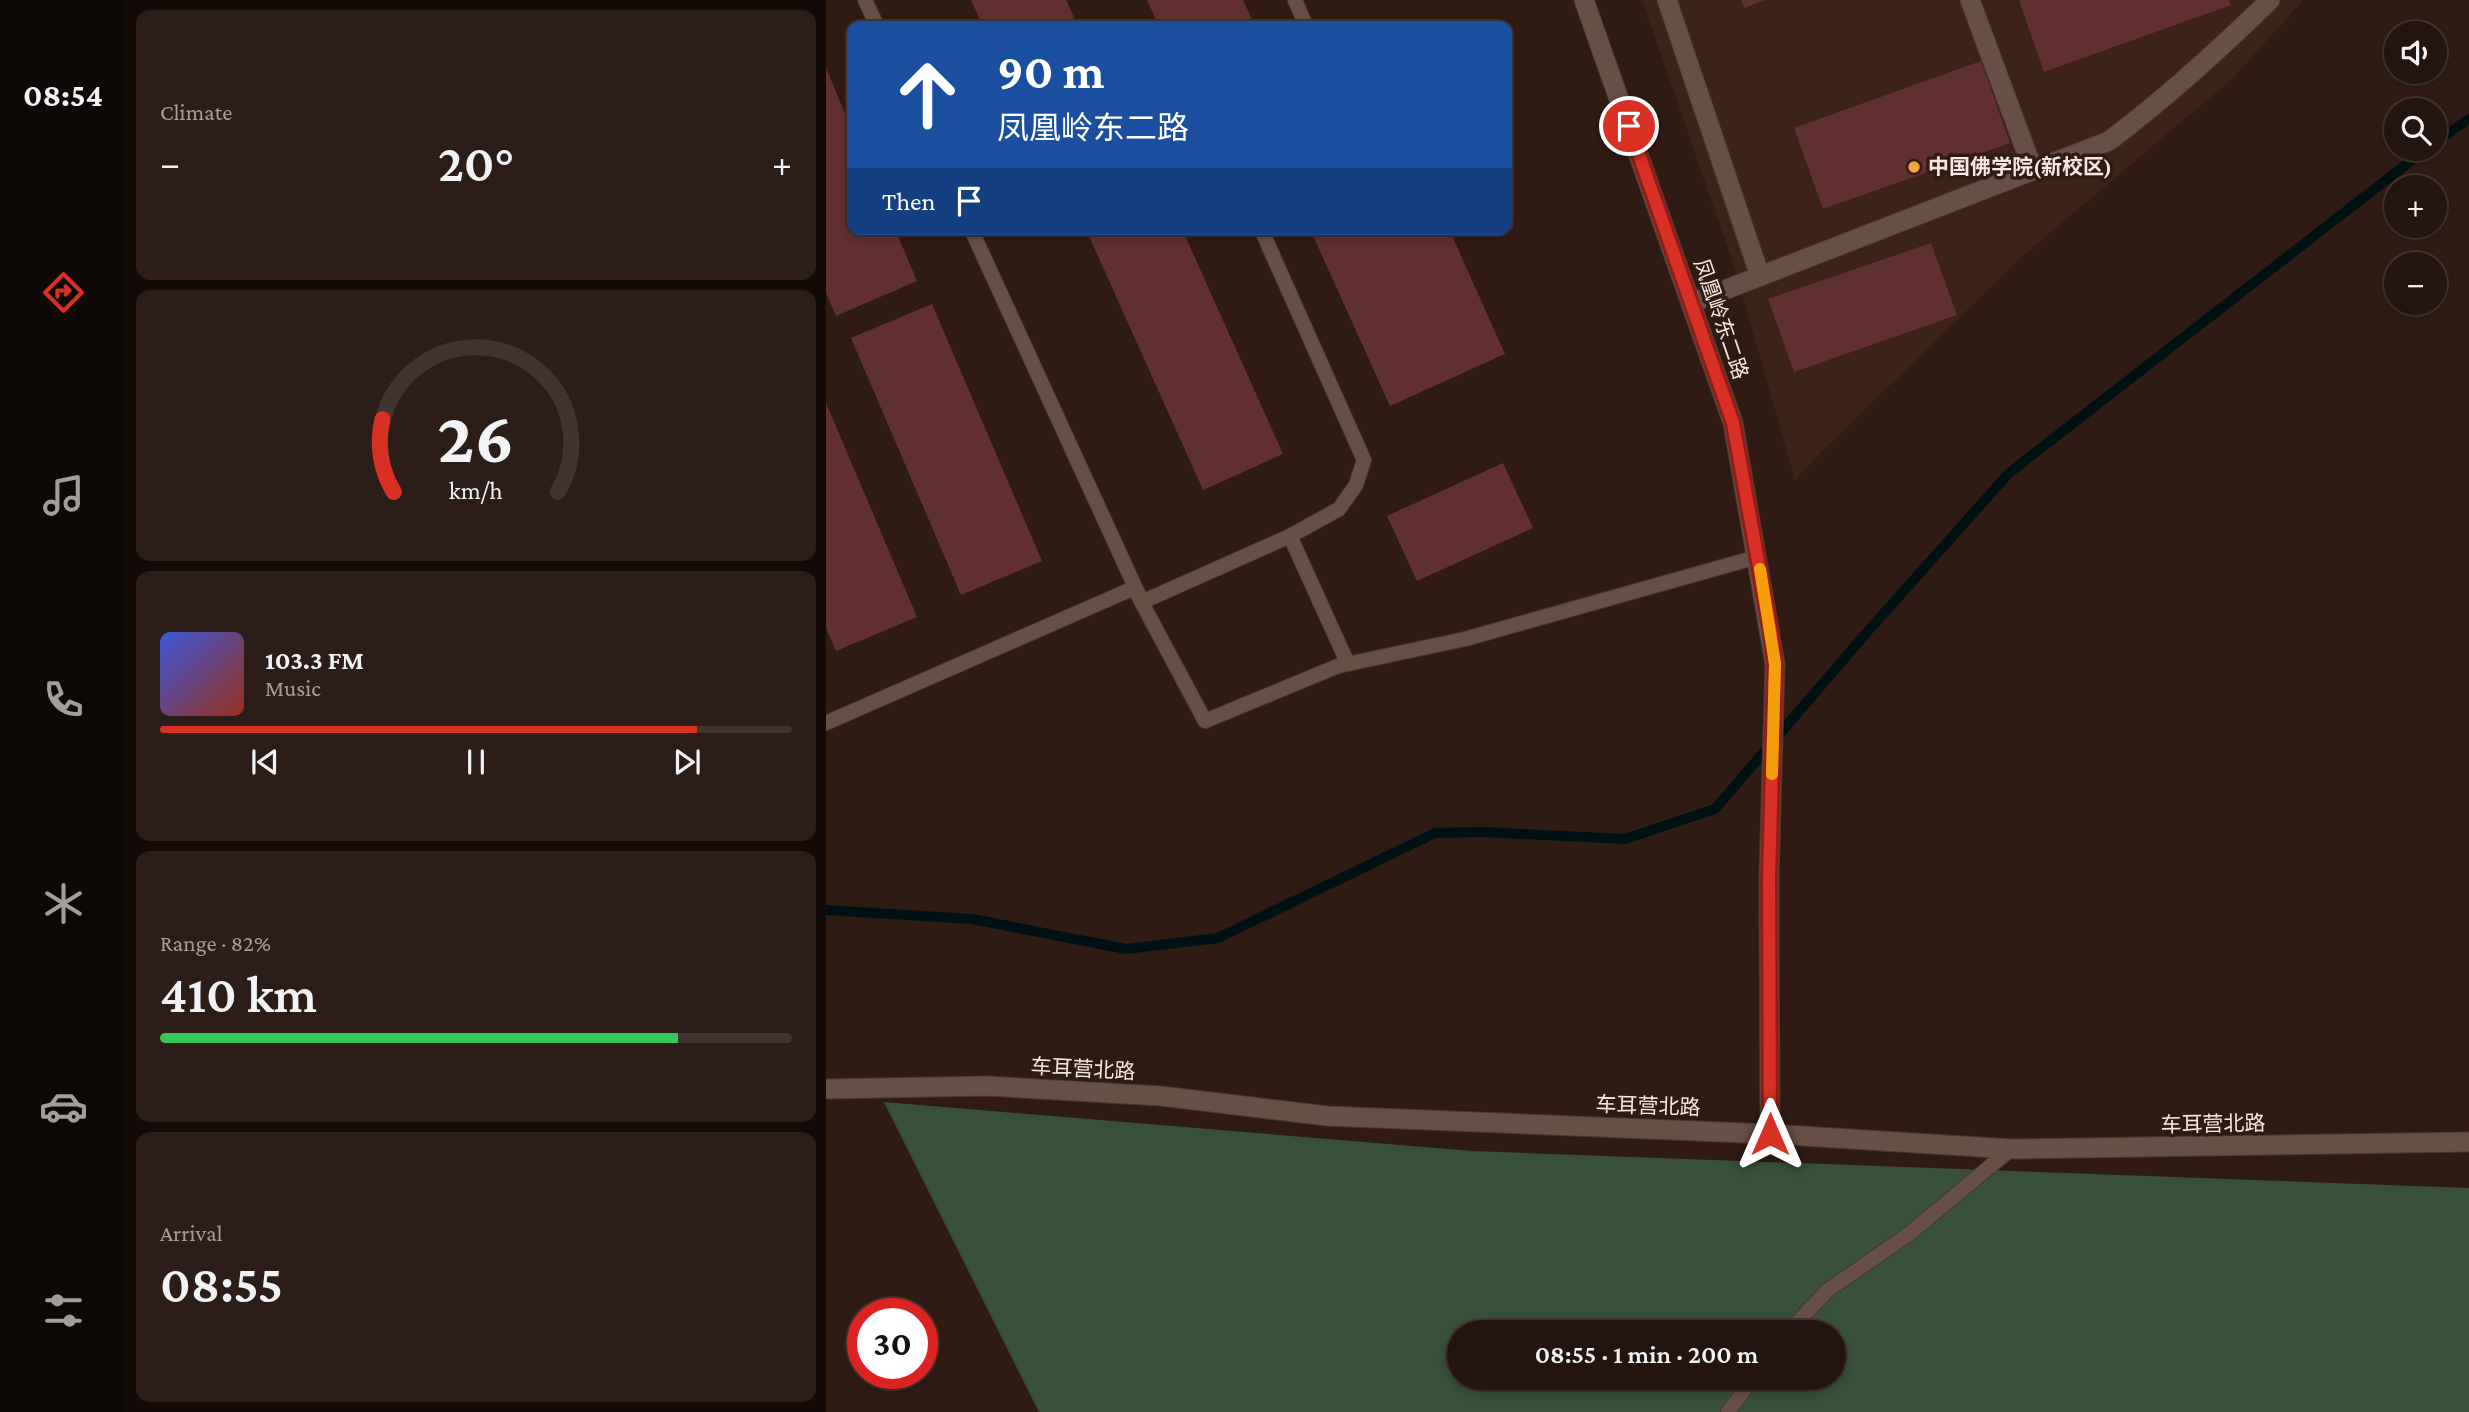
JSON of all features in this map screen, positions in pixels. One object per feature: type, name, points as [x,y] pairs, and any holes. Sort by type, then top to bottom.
[{"type":"street","name":"凤凰岭东二路","points":[[1584,0],[1733,423],[1758,557],[1775,664],[1769,877],[1770,1134]]},
{"type":"street","points":[[1667,0],[1760,276]]},
{"type":"street","points":[[1970,0],[2033,170]]},
{"type":"street","points":[[1691,303],[2109,141],[2202,65],[2249,9],[2270,0]]},
{"type":"street","name":"车耳营北路","points":[[826,1089],[987,1086],[1161,1096],[1327,1116],[1770,1134],[2011,1149],[2469,1142]]},
{"type":"lane","points":[[865,0],[875,21]]},
{"type":"lane","points":[[1295,0],[1304,21]]},
{"type":"lane","points":[[974,235],[1142,602]]},
{"type":"lane","points":[[1142,602],[1290,536],[1339,509],[1356,485],[1364,460],[1264,235]]},
{"type":"lane","points":[[1290,536],[1348,664]]},
{"type":"lane","points":[[826,723],[1134,588],[1205,721],[1348,664],[1465,639],[1758,557]]},
{"type":"lane","points":[[1799,1320],[1828,1290],[1909,1234],[2011,1149]]},
{"type":"lane","points":[[1728,1412],[1744,1390]]},
{"type":"shaded area","name":"中国佛学院(新校区)","points":[[1642,0],[2303,0],[2233,78],[2023,256],[1795,480],[1734,265]]},
{"type":"green space","points":[[884,1102],[1472,1151],[2469,1188],[2469,1412],[1039,1412]]},
{"type":"building","points":[[971,0],[1066,0],[1076,21],[981,21]]},
{"type":"building","points":[[1147,0],[1243,0],[1253,21],[1157,21]]},
{"type":"building","points":[[1741,0],[1765,0],[1744,8]]},
{"type":"building","points":[[2019,0],[2229,0],[2231,5],[2044,72]]},
{"type":"building","points":[[1981,61],[2010,143],[1823,209],[1794,128]]},
{"type":"building","points":[[826,68],[847,118],[847,235],[898,235],[917,281],[836,316],[826,293]]},
{"type":"building","points":[[1088,235],[1185,235],[1283,454],[1203,490]]},
{"type":"building","points":[[1313,235],[1452,235],[1505,354],[1390,406]]},
{"type":"building","points":[[1931,243],[1957,315],[1794,372],[1768,299]]},
{"type":"building","points":[[932,304],[1042,561],[961,595],[851,338]]},
{"type":"building","points":[[826,403],[917,617],[836,651],[826,628]]},
{"type":"building","points":[[1503,463],[1533,528],[1417,581],[1387,516]]},
{"type":"waterway","points":[[2447,134],[2469,119]]},
{"type":"waterway","points":[[826,910],[972,919],[1126,949],[1218,938],[1435,833],[1482,832],[1625,839],[1715,809],[2009,473],[2411,161]]},
{"type":"slow traffic","points":[[1760,569],[1775,664],[1772,774]]},
{"type":"place","name":"中国佛学院(新校区)","points":[[1914,167]]},
{"type":"route","points":[[1629,126],[1733,423],[1771,633],[1775,664],[1769,877],[1770,1134]]}]
